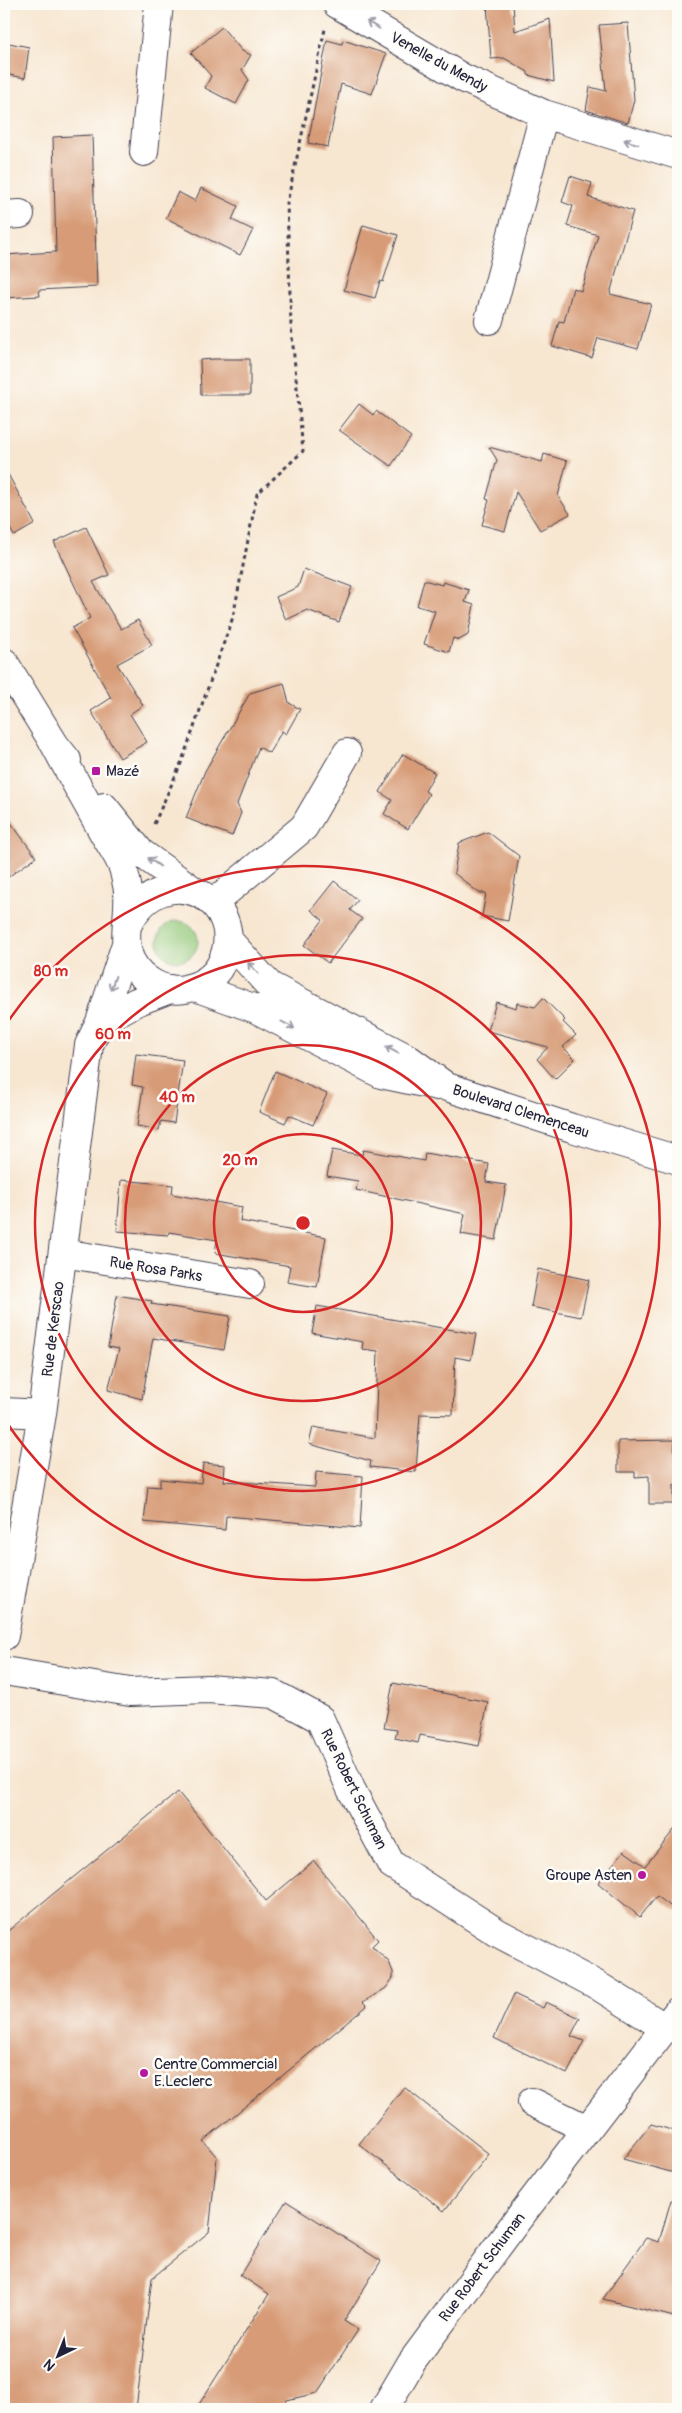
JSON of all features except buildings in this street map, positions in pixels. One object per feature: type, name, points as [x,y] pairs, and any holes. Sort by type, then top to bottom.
[{"type":"street","points":[[144,152],[159,4]]},
{"type":"street","name":"Venelle du Mendy","points":[[331,15],[544,114],[678,155]]},
{"type":"street","points":[[489,320],[544,114]]},
{"type":"street","points":[[4,662],[55,745],[123,868],[128,892],[127,934],[131,960],[140,974],[154,984],[182,988],[256,1009],[381,1074],[447,1087]]},
{"type":"street","points":[[55,745],[141,853],[203,897],[222,914],[226,927],[228,940],[225,955],[218,969],[208,979],[136,1002],[100,1022]]},
{"type":"street","points":[[127,934],[136,909],[147,898],[170,889],[203,897],[304,828],[348,753]]},
{"type":"street","name":"Rue de Kerscao","points":[[4,1636],[42,1414],[85,1070],[90,1045],[100,1022],[127,934]]},
{"type":"street","name":"Boulevard Clemenceau","points":[[228,940],[270,986],[407,1058],[447,1087],[678,1160]]},
{"type":"street","name":"Rue Rosa Parks","points":[[63,1253],[250,1284]]},
{"type":"street","points":[[4,1412],[42,1414]]},
{"type":"street","name":"Rue Robert Schuman","points":[[4,1671],[130,1692],[208,1689],[274,1694],[320,1719],[351,1789],[391,1864],[498,1933],[595,1984],[671,2019],[411,2363],[384,2409]]},
{"type":"street","points":[[532,2102],[587,2129]]},
{"type":"path","points":[[141,853],[182,761],[233,617],[257,494],[303,450],[291,325],[287,203],[331,15]]},
{"type":"green space","points":[[174,921],[182,921],[189,924],[195,930],[198,941],[195,952],[189,958],[182,961],[174,961],[167,958],[161,952],[158,945],[158,937],[161,930],[167,924]]},
{"type":"place","name":"Mazé","points":[[96,771]]},
{"type":"place","name":"Groupe Asten","points":[[642,1875]]},
{"type":"place","name":"Centre Commercial E.Leclerc","points":[[144,2073]]}]
